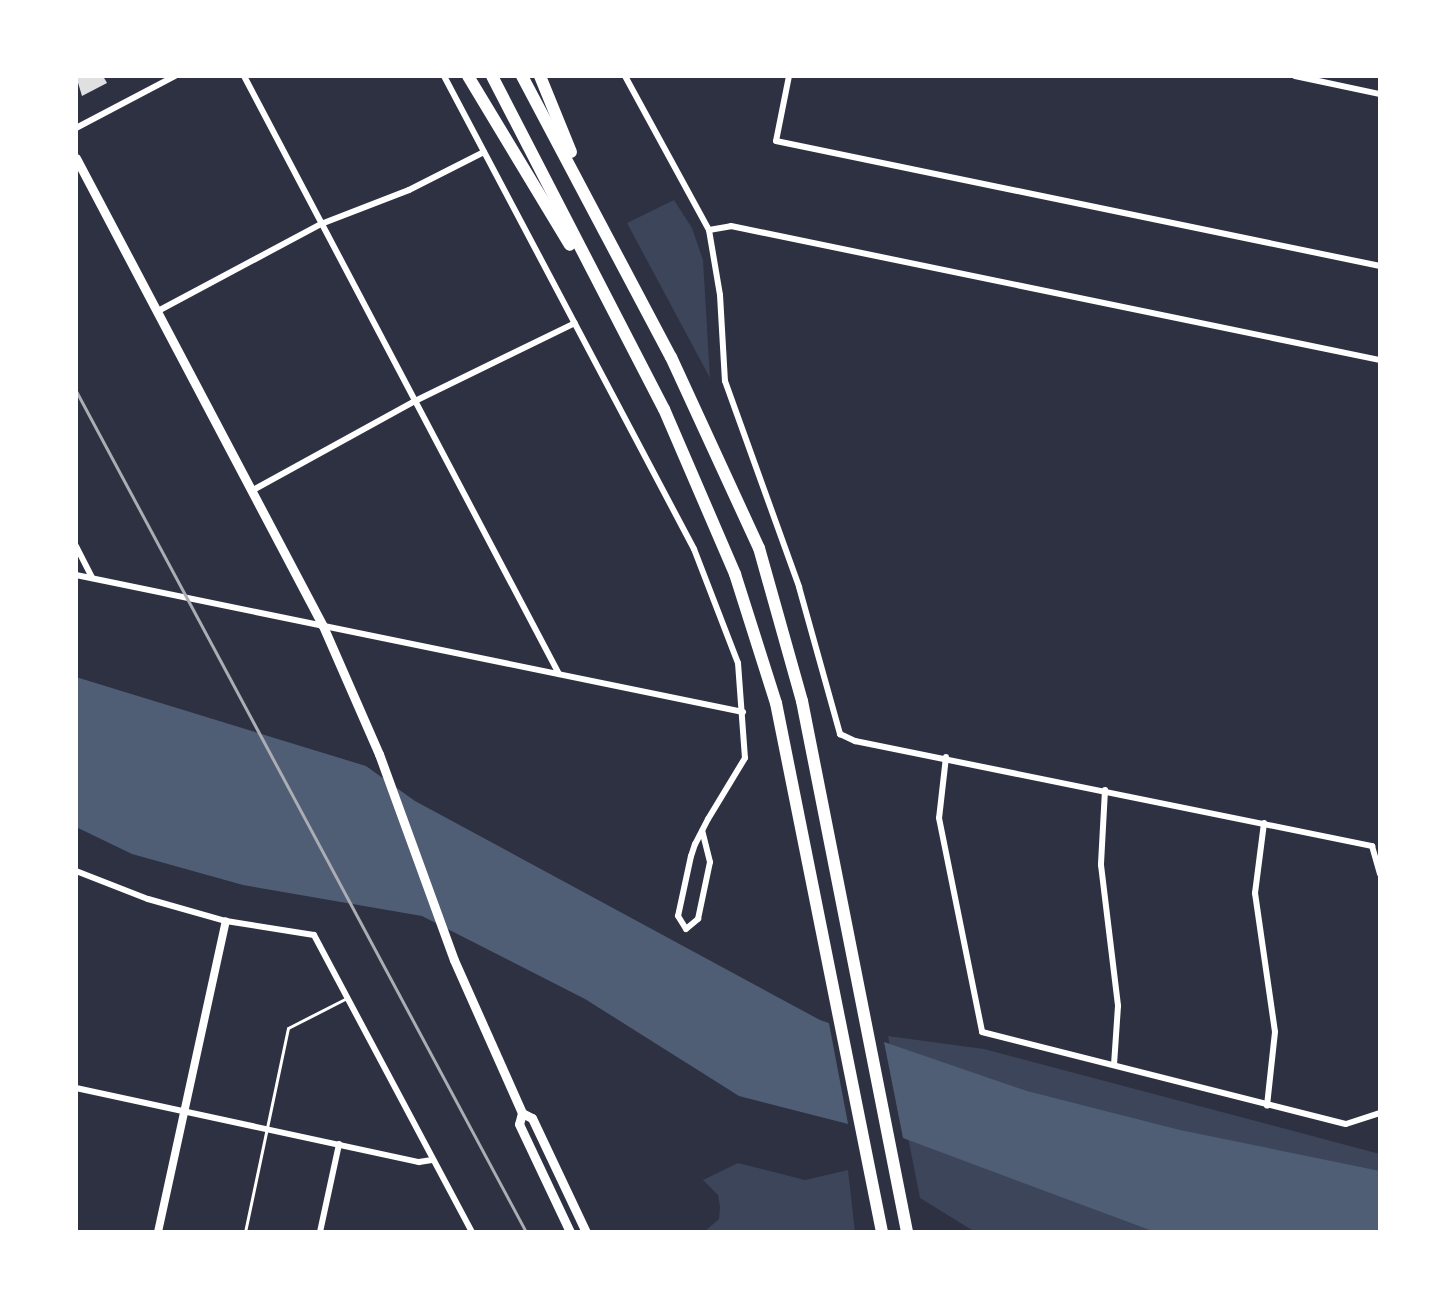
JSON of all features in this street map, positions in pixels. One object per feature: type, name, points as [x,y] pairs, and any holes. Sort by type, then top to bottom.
[{"type":"highway","points":[[468,76],[624,334]]},
{"type":"highway","points":[[492,76],[688,462],[735,574],[776,703],[834,980],[882,1232]]},
{"type":"highway","points":[[522,76],[671,357],[759,548],[802,701],[907,1232]]},
{"type":"highway","points":[[540,76],[593,207]]},
{"type":"main road","points":[[76,158],[323,626],[379,754],[454,960],[522,1113],[519,1124],[570,1232]]},
{"type":"main road","points":[[522,1113],[532,1118],[586,1232]]},
{"type":"street","points":[[76,128],[175,76]]},
{"type":"street","points":[[244,76],[413,402],[559,674]]},
{"type":"street","points":[[444,76],[700,561],[738,663],[745,758],[702,831],[691,856],[678,916],[686,929],[698,919],[710,862],[702,831]]},
{"type":"street","points":[[625,76],[709,230],[720,295],[725,381],[799,587],[840,734],[1372,846],[1380,874]]},
{"type":"street","points":[[789,76],[776,141],[1380,266]]},
{"type":"street","points":[[1295,76],[1380,94]]},
{"type":"street","points":[[1349,88],[1351,76]]},
{"type":"street","points":[[158,311],[321,224],[409,190],[484,152]]},
{"type":"street","points":[[709,230],[731,226],[1380,360]]},
{"type":"street","points":[[253,490],[413,402],[575,323]]},
{"type":"street","points":[[76,546],[92,578]]},
{"type":"street","points":[[76,575],[743,712]]},
{"type":"street","points":[[946,757],[939,818],[982,1032],[1346,1124],[1380,1113]]},
{"type":"street","points":[[1105,790],[1101,865],[1118,1006],[1114,1064]]},
{"type":"street","points":[[1264,823],[1255,893],[1275,1032],[1267,1106]]},
{"type":"street","points":[[76,872],[148,899],[226,921],[314,935],[472,1232]]},
{"type":"street","points":[[158,1232],[226,921]]},
{"type":"street","points":[[76,1088],[419,1162],[432,1160]]},
{"type":"street","points":[[320,1232],[339,1144]]},
{"type":"lane","points":[[245,1232],[288,1028],[347,998]]},
{"type":"shaded area","points":[[674,200],[692,228],[703,260],[710,378],[627,223]]},
{"type":"shaded area","points":[[76,677],[366,766],[415,801],[820,1020],[1027,1091],[1180,1130],[1380,1171],[1380,1232],[1155,1232],[903,1138],[739,1096],[585,999],[422,916],[243,885],[132,854],[76,827]]},
{"type":"shaded area","points":[[888,1036],[984,1049],[1380,1154],[1380,1232],[975,1232],[920,1198]]},
{"type":"shaded area","points":[[738,1163],[805,1180],[848,1170],[855,1232],[704,1232],[719,1219],[720,1207],[718,1195],[703,1180]]},
{"type":"pier","points":[[828,1018],[883,1037],[904,1143],[849,1129]]},
{"type":"building","points":[[76,76],[103,76],[107,83],[82,96]]},
{"type":"railway","points":[[76,391],[526,1232]]}]
